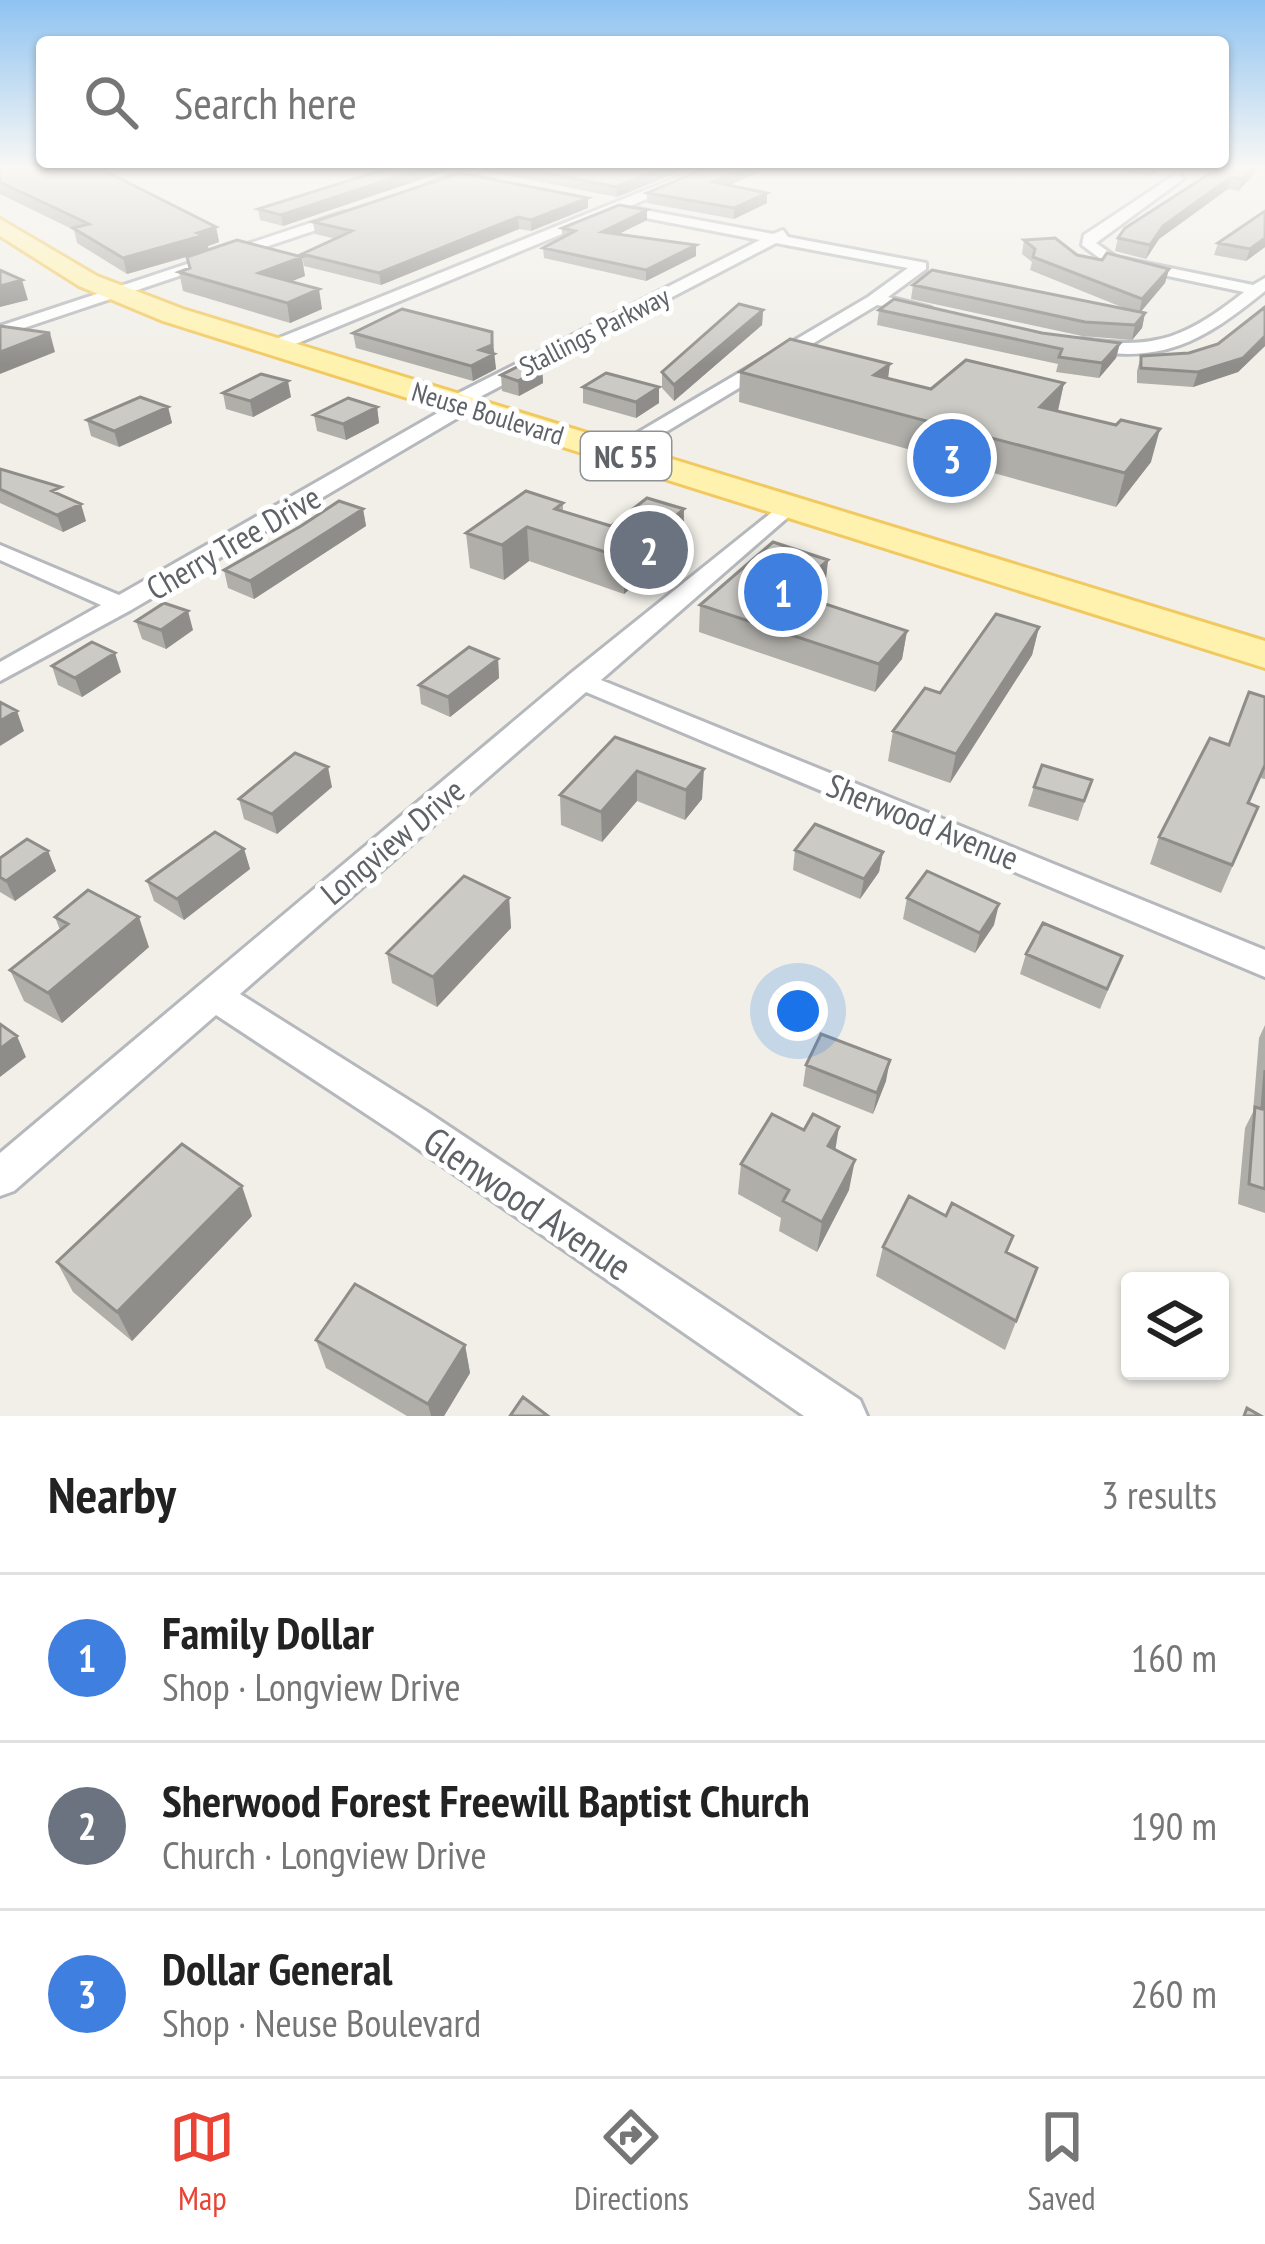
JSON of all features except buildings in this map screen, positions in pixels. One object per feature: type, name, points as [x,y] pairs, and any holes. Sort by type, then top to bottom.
[{"type":"main road","name":"Neuse Boulevard","points":[[12,233],[114,292],[1265,655]]},
{"type":"street","points":[[0,331],[291,233]]},
{"type":"street","points":[[275,346],[552,233]]},
{"type":"street","points":[[617,453],[880,296],[921,266],[761,233]]},
{"type":"street","name":"Stallings Parkway","points":[[459,404],[784,233]]},
{"type":"street","points":[[1097,233],[1089,245],[1111,260],[1261,286]]},
{"type":"street","points":[[1056,338],[1132,351],[1178,346],[1261,286]]},
{"type":"street","name":"Cherry Tree Drive","points":[[0,673],[459,404]]},
{"type":"street","name":"Longview Drive","points":[[0,1178],[786,507]]},
{"type":"street","points":[[0,552],[122,605]]},
{"type":"street","name":"Sherwood Avenue","points":[[579,680],[1265,964]]},
{"type":"street","name":"Glenwood Avenue","points":[[211,994],[412,1123],[844,1416]]},
{"type":"place","name":"Dollar General","points":[[952,458]]},
{"type":"place","name":"Sherwood Forest Freewill Baptist Church","points":[[649,550]]},
{"type":"place","name":"Family Dollar","points":[[783,592]]}]
